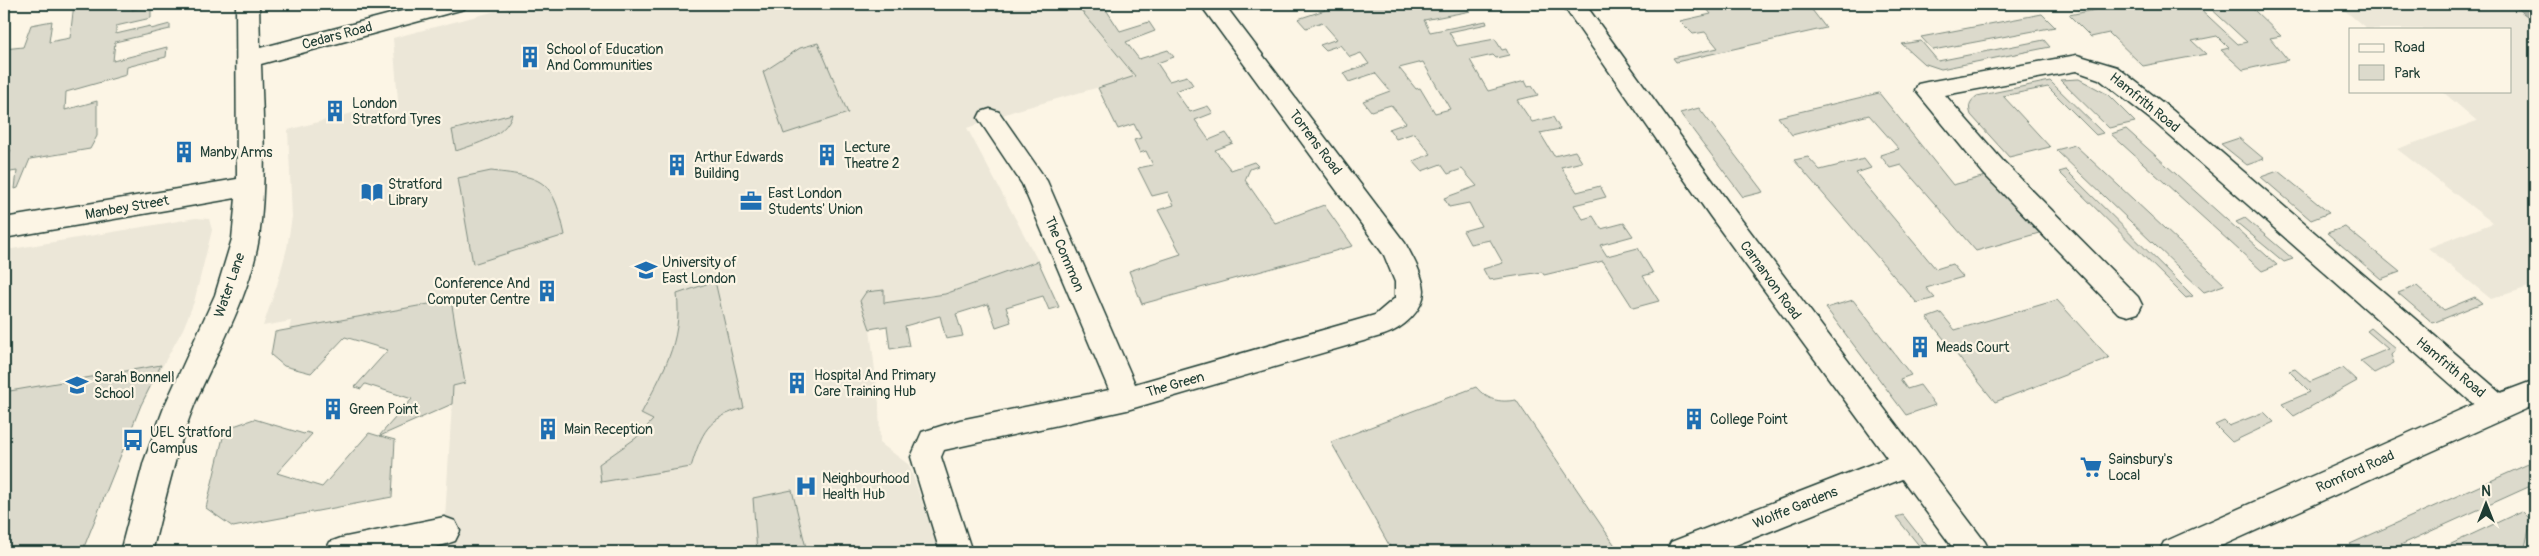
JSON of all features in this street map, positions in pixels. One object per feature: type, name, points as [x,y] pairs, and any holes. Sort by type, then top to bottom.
[{"type":"street","name":"Water Lane","points":[[136,552],[159,461],[180,406],[229,295],[245,239],[250,186],[246,4]]},
{"type":"street","name":"Cedars Road","points":[[248,59],[456,4]]},
{"type":"street","name":"Torrens Road","points":[[1212,4],[1395,250],[1411,286]]},
{"type":"street","name":"Carnarvon Road","points":[[1573,4],[1719,209],[1974,552]]},
{"type":"street","name":"Hamfrith Road","points":[[2128,305],[1993,167],[1927,90],[2066,64],[2089,65],[2108,73],[2170,122],[2497,406]]},
{"type":"street","name":"The Common","points":[[990,118],[1034,181],[1127,398]]},
{"type":"street","name":"Manbey Street","points":[[4,228],[250,186]]},
{"type":"street","name":"The Green","points":[[956,552],[926,457],[933,441],[1127,398],[1384,324],[1397,316],[1407,303],[1411,286]]},
{"type":"street","name":"Romford Road","points":[[2175,552],[2497,406],[2535,392]]},
{"type":"street","name":"Wolffe Gardens","points":[[1682,552],[1908,464]]},
{"type":"street","points":[[341,552],[444,532]]},
{"type":"shaded area","name":"University of East London","points":[[523,4],[1076,4],[1135,77],[1014,111],[967,128],[1038,261],[945,294],[884,303],[884,290],[861,300],[870,329],[879,404],[880,443],[909,465],[940,552],[443,552],[453,386],[465,383],[451,300],[289,330],[291,321],[263,326],[287,248],[292,217],[288,130],[398,101],[393,38]]},
{"type":"shaded area","points":[[2337,4],[2535,4],[2535,285],[2491,299],[2428,248],[2493,223],[2397,149],[2477,121],[2443,92],[2512,92],[2512,28],[2366,28]]},
{"type":"shaded area","points":[[2511,4],[2535,4],[2535,22]]},
{"type":"shaded area","name":"Sarah Bonnell School","points":[[196,218],[209,219],[212,230],[194,302],[183,329],[141,405],[82,552],[4,552],[4,257],[6,250]]},
{"type":"green space","points":[[74,4],[119,4],[119,8],[133,4],[132,10],[158,4],[170,4],[151,10],[151,18],[116,26],[116,34],[150,26],[151,29],[170,24],[170,29],[115,42],[113,61],[167,47],[166,57],[127,67],[126,75],[66,92],[65,110],[97,101],[97,136],[90,149],[30,159],[18,188],[15,189],[17,171],[4,173],[4,164],[11,150],[4,150],[4,49],[23,47],[31,25],[52,21],[49,42],[70,38]]},
{"type":"green space","points":[[1105,4],[1118,4],[1105,8],[1120,31],[1149,22],[1155,31],[1126,42],[1139,59],[1168,50],[1174,57],[1157,63],[1169,81],[1187,76],[1193,85],[1175,91],[1190,112],[1208,106],[1213,113],[1195,120],[1209,140],[1226,133],[1233,143],[1215,150],[1231,170],[1254,162],[1258,166],[1250,169],[1245,180],[1275,223],[1324,205],[1353,246],[1142,304],[1129,271],[1181,254],[1158,210],[1174,205],[1168,192],[1152,196],[1138,168],[1153,165],[1146,151],[1140,153],[1134,140],[1141,138],[1134,124],[1118,129],[1098,88],[1135,76],[1080,9]]},
{"type":"green space","points":[[1321,4],[1449,4],[1451,7],[1466,4],[1471,11],[1424,20],[1430,32],[1486,21],[1487,24],[1449,32],[1457,46],[1495,39],[1502,50],[1506,49],[1509,55],[1496,58],[1493,55],[1470,60],[1488,91],[1525,81],[1528,87],[1532,86],[1538,95],[1517,100],[1532,122],[1553,117],[1560,129],[1540,133],[1554,156],[1575,151],[1582,162],[1561,167],[1577,192],[1600,186],[1606,197],[1574,205],[1583,219],[1593,216],[1601,229],[1624,223],[1633,236],[1600,245],[1607,256],[1638,248],[1653,273],[1643,276],[1659,301],[1633,308],[1603,261],[1544,275],[1542,272],[1489,280],[1483,269],[1503,263],[1490,240],[1470,244],[1463,231],[1481,226],[1469,203],[1449,207],[1444,198],[1477,186],[1462,169],[1448,174],[1441,164],[1422,171],[1413,161],[1431,154],[1414,133],[1396,139],[1389,129],[1406,123],[1391,105],[1371,111],[1363,101],[1390,91],[1375,73],[1349,82],[1343,73],[1369,64],[1361,53],[1350,57],[1340,45],[1325,50],[1320,45],[1337,39],[1322,22],[1306,28],[1298,19],[1325,10]],"holes":[[[1423,62],[1450,109],[1435,113],[1420,88],[1416,89],[1399,68]]]},
{"type":"green space","points":[[1703,4],[1817,4],[1809,6],[1826,28],[1676,62],[1673,58],[1718,48],[1705,32],[1693,34],[1680,21],[1711,14]]},
{"type":"green space","points":[[2125,4],[2195,4],[2238,44],[2247,42],[2206,4],[2251,4],[2256,8],[2253,9],[2281,36],[2270,38],[2288,60],[2243,70],[2221,50],[2229,48],[2217,36],[2192,41],[2206,54],[2143,66],[2109,33],[2091,37],[2069,15]]},
{"type":"green space","points":[[2042,14],[2055,27],[1933,50],[1921,37]]},
{"type":"green space","points":[[2044,40],[2050,47],[1941,69],[1923,63],[1902,44],[1921,41],[1938,61]]},
{"type":"green space","points":[[818,43],[848,113],[784,134],[763,72],[800,48]]},
{"type":"green space","points":[[2079,79],[2107,94],[2135,122],[2109,128],[2060,80]]},
{"type":"green space","points":[[2050,81],[2103,133],[2096,135],[2048,87],[2003,96],[2050,147],[2009,157],[1971,115],[1969,107],[1972,100],[1977,96]]},
{"type":"green space","points":[[1879,93],[1953,185],[1989,175],[2039,233],[1976,251],[1901,165],[1890,168],[1880,155],[1899,149],[1869,115],[1792,135],[1778,117]]},
{"type":"green space","points":[[1699,108],[1763,192],[1743,197],[1680,113]]},
{"type":"green space","points":[[512,114],[509,122],[497,134],[456,151],[452,130]]},
{"type":"green space","points":[[2126,129],[2277,265],[2262,271],[2111,134]]},
{"type":"green space","points":[[2239,138],[2264,159],[2247,165],[2221,144]]},
{"type":"green space","points":[[2075,145],[2224,285],[2204,292],[2056,150]]},
{"type":"green space","points":[[1808,157],[1820,170],[1864,159],[1871,168],[1856,173],[1936,269],[1952,264],[1963,277],[1926,288],[1935,298],[1917,303],[1794,160]]},
{"type":"green space","points":[[2066,170],[2193,296],[2186,298],[2059,172]]},
{"type":"green space","points":[[491,171],[524,176],[544,185],[556,203],[565,235],[473,264],[458,178]]},
{"type":"green space","points":[[2278,171],[2329,213],[2311,220],[2261,177]]},
{"type":"green space","points":[[2245,218],[2293,259],[2284,262],[2236,222]]},
{"type":"green space","points":[[2345,227],[2400,272],[2381,279],[2327,233]]},
{"type":"green space","points":[[1038,261],[1059,307],[1049,310],[1043,296],[1006,307],[1011,322],[996,327],[988,304],[956,314],[963,336],[946,339],[940,316],[905,326],[909,346],[890,349],[887,326],[870,329],[860,301],[866,292],[884,290],[884,303],[945,294]]},
{"type":"green space","points":[[715,281],[744,408],[722,417],[708,428],[699,444],[691,467],[601,482],[599,464],[636,438],[653,420],[641,414],[663,371],[674,342],[678,311],[677,294]]},
{"type":"green space","points":[[2417,286],[2444,310],[2475,297],[2482,303],[2433,323],[2398,293]]},
{"type":"green space","points":[[451,300],[465,383],[453,386],[452,404],[380,436],[395,440],[392,497],[233,527],[206,508],[225,429],[254,419],[304,434],[306,432],[312,434],[277,473],[322,487],[369,433],[379,436],[412,399],[365,384],[361,389],[355,387],[388,350],[345,337],[311,373],[284,366],[271,355],[275,332]]},
{"type":"green space","points":[[1853,300],[1911,375],[1900,379],[1907,389],[1920,385],[1935,405],[1906,415],[1826,308]]},
{"type":"green space","points":[[2057,300],[2109,358],[1995,402],[1927,318],[1941,313],[1955,330]]},
{"type":"green space","points":[[2371,328],[2396,349],[2391,355],[2394,363],[2374,373],[2360,361],[2388,349],[2367,331]]},
{"type":"green space","points":[[161,365],[141,405],[82,552],[4,552],[4,392]]},
{"type":"green space","points":[[2343,368],[2357,381],[2294,416],[2282,404],[2310,392],[2289,371],[2295,369],[2310,382]]},
{"type":"green space","points":[[1476,387],[1489,398],[1504,401],[1516,400],[1616,547],[1605,552],[1393,552],[1331,442]]},
{"type":"green space","points":[[2264,412],[2274,422],[2232,442],[2215,425],[2224,421],[2229,426]]},
{"type":"green space","points":[[2535,461],[2535,484],[2385,552],[2358,552],[2350,544]]},
{"type":"green space","points":[[792,490],[807,552],[757,552],[753,498]]},
{"type":"green space","points":[[2522,511],[2531,520],[2524,552],[2434,552]]},
{"type":"green space","points":[[1903,515],[1932,552],[1912,552],[1921,548],[1896,517]]},
{"type":"place","name":"School of Education And Communities","points":[[530,57]]},
{"type":"place","name":"London Stratford Tyres","points":[[335,111]]},
{"type":"place","name":"Manby Arms","points":[[184,152]]},
{"type":"place","name":"Lecture Theatre 2","points":[[827,155]]},
{"type":"place","name":"Arthur Edwards Building","points":[[677,165]]},
{"type":"place","name":"Stratford Library","points":[[372,192]]},
{"type":"place","name":"East London Students' Union","points":[[751,201]]},
{"type":"place","name":"University of East London","points":[[646,270]]},
{"type":"place","name":"Conference And Computer Centre","points":[[547,291]]},
{"type":"place","name":"Meads Court","points":[[1920,347]]},
{"type":"place","name":"Hospital And Primary Care Training Hub","points":[[797,383]]},
{"type":"place","name":"Sarah Bonnell School","points":[[77,385]]},
{"type":"place","name":"Green Point","points":[[333,409]]},
{"type":"place","name":"College Point","points":[[1694,419]]},
{"type":"place","name":"Main Reception","points":[[548,429]]},
{"type":"place","name":"UEL Stratford Campus","points":[[133,440]]},
{"type":"place","name":"Sainsbury's Local","points":[[2091,467]]},
{"type":"place","name":"Neighbourhood Health Hub","points":[[806,486]]}]
